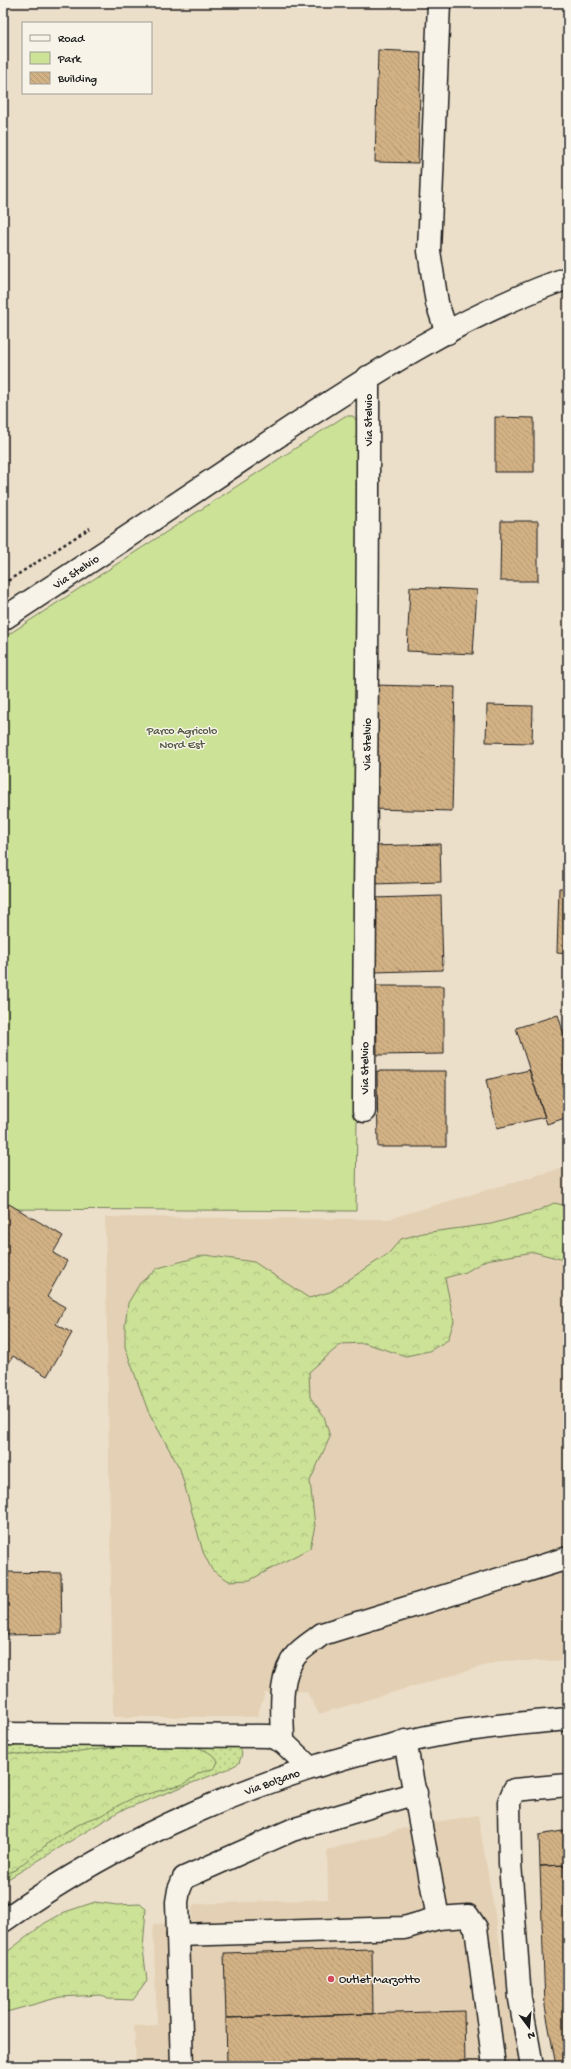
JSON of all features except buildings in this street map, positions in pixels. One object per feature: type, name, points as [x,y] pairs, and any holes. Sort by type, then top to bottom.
[{"type":"street","points":[[439,3],[429,251],[437,303],[447,333]]},
{"type":"street","name":"Via Stelvio","points":[[3,619],[368,378],[447,333],[531,291],[568,278]]},
{"type":"street","name":"Via Stelvio","points":[[364,1111],[366,791],[369,650],[368,378]]},
{"type":"street","points":[[283,1742],[283,1692],[286,1671],[296,1655],[322,1634],[568,1558]]},
{"type":"street","name":"Via Bolzano","points":[[3,1921],[93,1864],[172,1823],[248,1790],[309,1767],[406,1741],[487,1726],[568,1719]]},
{"type":"street","points":[[3,1734],[269,1736],[283,1742],[309,1767]]},
{"type":"street","points":[[406,1741],[438,1918]]},
{"type":"street","points":[[532,2066],[520,1999],[510,1863],[509,1802],[514,1790],[568,1785]]},
{"type":"street","points":[[182,2066],[177,1902],[179,1890],[184,1878],[292,1830],[416,1793]]},
{"type":"street","points":[[178,1935],[404,1928],[438,1918],[468,1916],[476,1928],[494,2066]]},
{"type":"shaded area","points":[[568,1166],[568,1661],[501,1661],[319,1714],[306,1691],[265,1693],[257,1717],[113,1717],[105,1217],[388,1219]]},
{"type":"shaded area","name":"Outlet Marzotto","points":[[478,1815],[521,2066],[136,2066],[134,2026],[157,2025],[153,1924],[190,1922],[193,1904],[328,1899],[327,1850],[411,1826]]},
{"type":"green space","name":"Parco Agricolo Nord Est","points":[[345,416],[353,416],[364,430],[356,1211],[3,1209],[3,638]]},
{"type":"green space","points":[[554,1203],[568,1206],[568,1261],[534,1252],[486,1260],[466,1272],[445,1278],[454,1321],[448,1340],[429,1351],[406,1356],[364,1343],[341,1344],[309,1372],[310,1397],[324,1416],[330,1437],[310,1481],[315,1526],[310,1548],[250,1580],[229,1581],[212,1570],[203,1552],[180,1469],[148,1411],[125,1347],[125,1326],[128,1303],[140,1283],[158,1268],[205,1255],[254,1262],[309,1298],[330,1292],[388,1254],[401,1239],[423,1233],[491,1224],[535,1212]]},
{"type":"green space","points":[[3,1741],[238,1745],[242,1754],[239,1763],[228,1769],[120,1811],[3,1882]]},
{"type":"green space","points":[[150,1742],[196,1747],[205,1750],[218,1761],[215,1768],[199,1773],[184,1784],[133,1798],[103,1815],[87,1820],[56,1837],[15,1870],[3,1875],[3,1752],[24,1755],[49,1750],[80,1752]]},
{"type":"green space","points":[[95,1902],[117,1905],[140,1904],[146,1909],[143,1949],[147,1981],[133,2000],[108,1999],[101,1995],[60,1997],[3,2013],[3,1955],[45,1923],[65,1912]]},
{"type":"place","name":"Outlet Marzotto","points":[[331,1979]]}]
